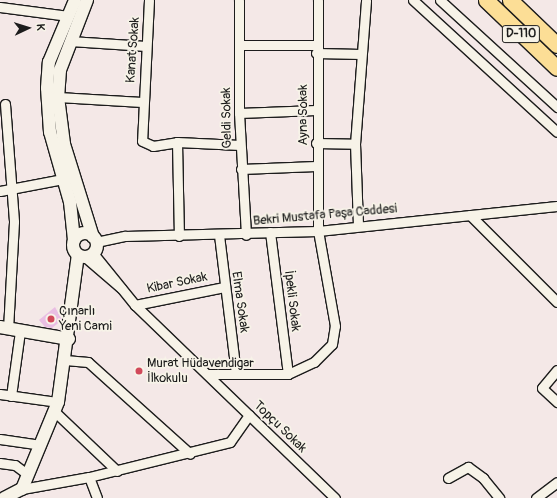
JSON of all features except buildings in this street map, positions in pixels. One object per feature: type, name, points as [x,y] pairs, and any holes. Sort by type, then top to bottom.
[{"type":"highway","name":"D-110","points":[[486,0],[557,68]]},
{"type":"highway","name":"D-110","points":[[510,0],[557,45]]},
{"type":"street","points":[[75,0],[47,74],[50,132],[75,226],[73,249],[89,249]]},
{"type":"street","points":[[22,489],[56,406],[69,338],[72,275],[89,249],[64,144],[58,97],[60,70],[87,0]]},
{"type":"street","name":"Kanat Sokak","points":[[150,0],[142,102],[142,141],[153,146],[177,142]]},
{"type":"street","name":"Geldi Sokak","points":[[239,0],[239,113],[241,169],[246,235]]},
{"type":"street","name":"Ayna Sokak","points":[[288,374],[314,362],[332,344],[335,326],[318,231],[316,166],[316,49],[318,0]]},
{"type":"street","points":[[358,225],[355,144],[366,0]]},
{"type":"street","points":[[413,0],[557,132]]},
{"type":"street","points":[[440,0],[557,107]]},
{"type":"street","points":[[0,7],[68,16]]},
{"type":"street","points":[[70,41],[146,46]]},
{"type":"street","points":[[240,45],[316,49],[361,54]]},
{"type":"street","points":[[58,97],[142,102]]},
{"type":"street","points":[[5,104],[13,190],[9,329],[11,396]]},
{"type":"street","points":[[239,113],[316,110]]},
{"type":"street","points":[[179,236],[177,142],[240,145]]},
{"type":"street","points":[[316,143],[355,144]]},
{"type":"street","points":[[241,169],[316,166]]},
{"type":"street","points":[[0,191],[13,190],[63,179]]},
{"type":"street","name":"Bekri Mustafa Paşa Caddesi","points":[[89,249],[125,236],[219,234],[246,235],[270,232],[318,231],[358,225],[557,206]]},
{"type":"street","points":[[470,215],[557,302]]},
{"type":"street","name":"İpekli Sokak","points":[[270,232],[288,374]]},
{"type":"street","points":[[74,240],[82,234],[89,249]]},
{"type":"street","name":"Elma Sokak","points":[[219,234],[224,287],[236,373]]},
{"type":"street","name":"Topçu Sokak","points":[[89,249],[135,305],[335,498]]},
{"type":"street","name":"Kibar Sokak","points":[[135,305],[224,287]]},
{"type":"street","points":[[9,329],[69,338]]},
{"type":"street","points":[[65,360],[88,362],[190,454]]},
{"type":"street","points":[[557,370],[542,388],[557,402]]},
{"type":"street","points":[[207,374],[288,374]]},
{"type":"street","points":[[0,394],[56,406],[117,471]]},
{"type":"street","points":[[4,498],[22,489],[117,471],[190,454],[230,442],[249,415]]},
{"type":"street","points":[[0,439],[41,445]]},
{"type":"street","points":[[0,463],[15,465],[27,474]]},
{"type":"street","points":[[448,478],[468,467],[482,478],[499,498]]},
{"type":"street","points":[[89,477],[97,498]]},
{"type":"street","points":[[536,498],[557,482]]},
{"type":"place","name":"Çınarlı Yeni Cami","points":[[51,319]]},
{"type":"place","name":"Murat Hüdavendigar İlkokulu","points":[[139,371]]}]
